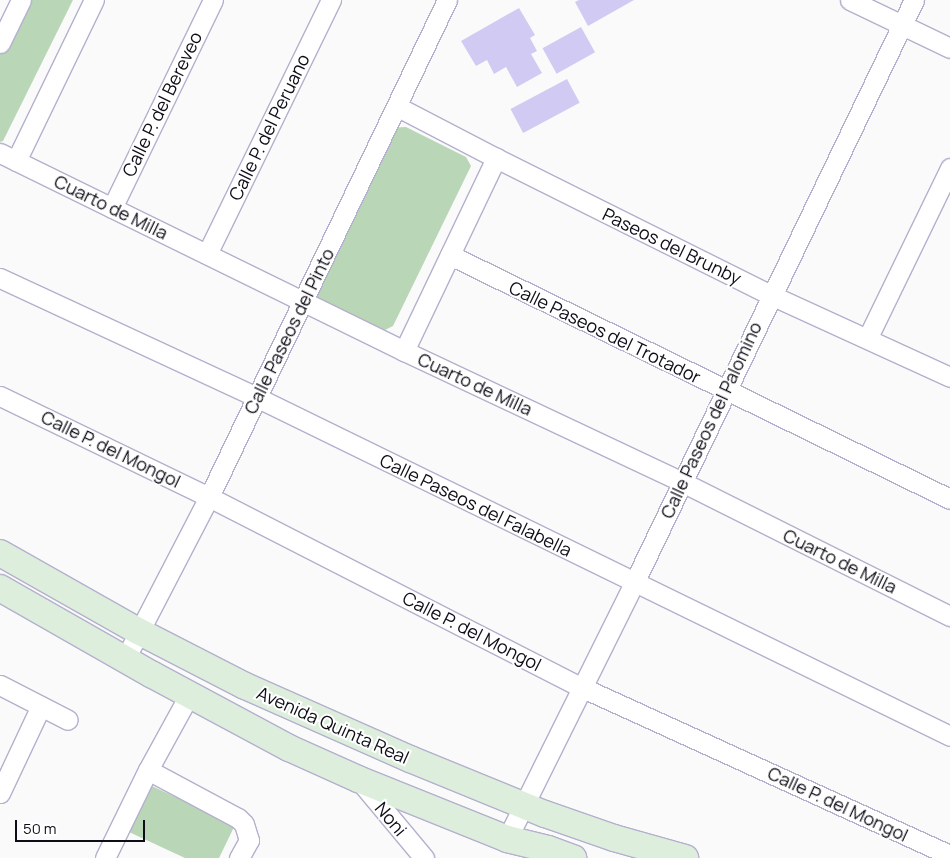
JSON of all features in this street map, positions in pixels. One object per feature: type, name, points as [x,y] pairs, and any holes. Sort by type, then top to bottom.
[{"type":"main road","name":"Avenida Quinta Real","points":[[0,553],[138,631],[245,686],[410,759],[523,805],[614,838],[684,858]]},
{"type":"main road","name":"Avenida Quinta Real","points":[[0,588],[189,695],[289,748],[358,779],[507,839],[548,849],[573,858]]},
{"type":"street","points":[[0,42],[21,0]]},
{"type":"street","points":[[8,157],[94,0]]},
{"type":"street","name":"Calle P. del Bereveo","points":[[112,208],[213,0]]},
{"type":"street","name":"Calle P. del Peruano","points":[[208,254],[331,0]]},
{"type":"street","name":"Calle Paseos del Pinto","points":[[125,659],[209,496],[398,107],[447,0]]},
{"type":"street","points":[[850,0],[950,48]]},
{"type":"street","name":"Calle Paseos del Palomino","points":[[507,839],[581,686],[634,583],[914,0]]},
{"type":"street","name":"Paseos del Brunby","points":[[398,107],[771,295],[950,377]]},
{"type":"street","name":"Cuarto de Milla","points":[[8,157],[404,351],[682,482],[950,616]]},
{"type":"street","points":[[404,351],[496,158]]},
{"type":"street","points":[[868,338],[950,168]]},
{"type":"street","name":"Calle Paseos del Trotador","points":[[450,255],[950,499]]},
{"type":"street","name":"Calle Paseos del Falabella","points":[[0,278],[256,397],[950,736]]},
{"type":"street","name":"Calle P. del Mongol","points":[[0,396],[209,496],[581,686],[950,855]]},
{"type":"street","points":[[0,685],[68,720]]},
{"type":"street","points":[[105,858],[148,770],[189,695]]},
{"type":"street","points":[[0,792],[41,706]]},
{"type":"street","points":[[148,770],[238,818],[244,824],[248,840],[240,858]]},
{"type":"street","name":"Noni","points":[[358,779],[424,858]]},
{"type":"green space","points":[[26,0],[73,0],[3,141],[0,142],[0,53]]},
{"type":"green space","points":[[406,127],[466,157],[471,166],[393,326],[385,330],[321,301],[313,294],[389,128]]},
{"type":"green space","points":[[152,786],[235,825],[219,858],[185,858],[129,832]]},
{"type":"building","points":[[579,0],[634,0],[588,26],[575,2]]},
{"type":"building","points":[[519,8],[535,35],[530,38],[537,51],[531,54],[542,73],[517,87],[506,67],[494,74],[487,60],[476,66],[461,41]]},
{"type":"building","points":[[581,27],[595,52],[557,74],[543,48]]},
{"type":"building","points":[[567,79],[580,103],[523,133],[510,109]]}]
